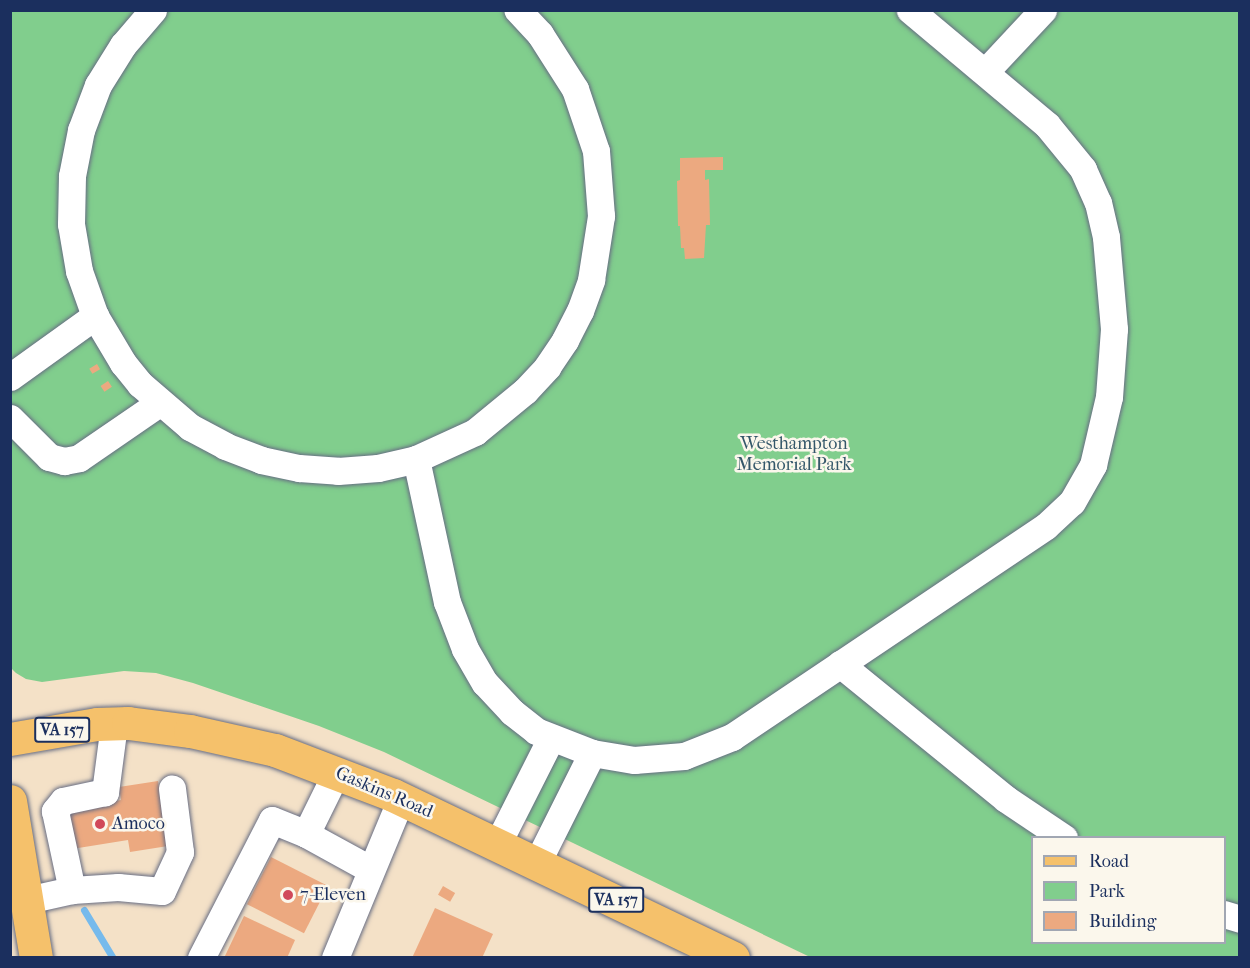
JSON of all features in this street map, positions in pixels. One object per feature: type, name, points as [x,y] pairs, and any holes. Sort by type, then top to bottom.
[{"type":"main road","name":"Gaskins Road","points":[[10,739],[114,724],[161,726],[275,750],[401,799],[498,843],[689,948],[733,957]]},
{"type":"main road","points":[[10,801],[36,957]]},
{"type":"lane","points":[[153,10],[123,45],[98,85],[81,130],[72,176],[71,224],[79,271],[95,316],[123,363],[159,403],[190,427],[225,446],[271,462],[299,468],[338,471],[378,468],[416,459],[475,432],[525,391],[565,340],[591,280],[602,216],[596,151],[575,89],[540,34],[518,10]]},
{"type":"lane","points":[[416,459],[447,602],[465,649],[484,683],[536,731],[592,753],[633,760],[666,759],[700,752],[732,737],[1046,526],[1072,502],[1094,465],[1109,397],[1114,329],[1106,237],[1094,189],[1066,145],[985,72],[910,10]]},
{"type":"lane","points":[[985,72],[1043,10]]},
{"type":"lane","points":[[10,377],[95,316]]},
{"type":"lane","points":[[10,418],[49,457],[64,460],[79,458],[159,403]]},
{"type":"lane","points":[[840,664],[1006,799],[1062,836]]},
{"type":"lane","points":[[72,890],[55,811],[63,801],[105,792],[114,724]]},
{"type":"lane","points":[[498,843],[550,738]]},
{"type":"lane","points":[[537,863],[592,753]]},
{"type":"lane","points":[[306,834],[336,773]]},
{"type":"lane","points":[[27,900],[72,890],[118,887],[162,891],[180,852],[172,789]]},
{"type":"lane","points":[[335,957],[369,869],[401,799]]},
{"type":"lane","points":[[201,957],[272,820],[306,834],[369,869]]},
{"type":"green space","name":"Westhampton Memorial Park","points":[[10,11],[1239,11],[1239,957],[810,957],[384,752],[319,726],[193,683],[156,673],[124,671],[42,682],[26,679],[10,667]]},
{"type":"building","points":[[723,157],[723,170],[705,170],[705,180],[709,179],[710,225],[706,225],[704,258],[685,259],[684,248],[681,248],[680,226],[678,226],[677,181],[680,180],[680,158]]},
{"type":"building","points":[[97,364],[100,369],[92,374],[89,369]]},
{"type":"building","points":[[108,381],[112,387],[104,392],[101,386]]},
{"type":"building","points":[[158,781],[168,846],[130,852],[128,840],[72,849],[66,809],[121,800],[119,787]]},
{"type":"building","name":"7-Eleven","points":[[271,857],[328,886],[304,933],[247,904]]},
{"type":"building","points":[[443,886],[455,893],[450,902],[438,895]]},
{"type":"building","points":[[435,908],[493,934],[482,958],[412,958]]},
{"type":"building","points":[[244,916],[295,940],[287,958],[224,958]]},
{"type":"waterway","points":[[84,910],[113,958]]},
{"type":"place","name":"Amoco","points":[[100,824]]},
{"type":"place","name":"7-Eleven","points":[[288,895]]}]
